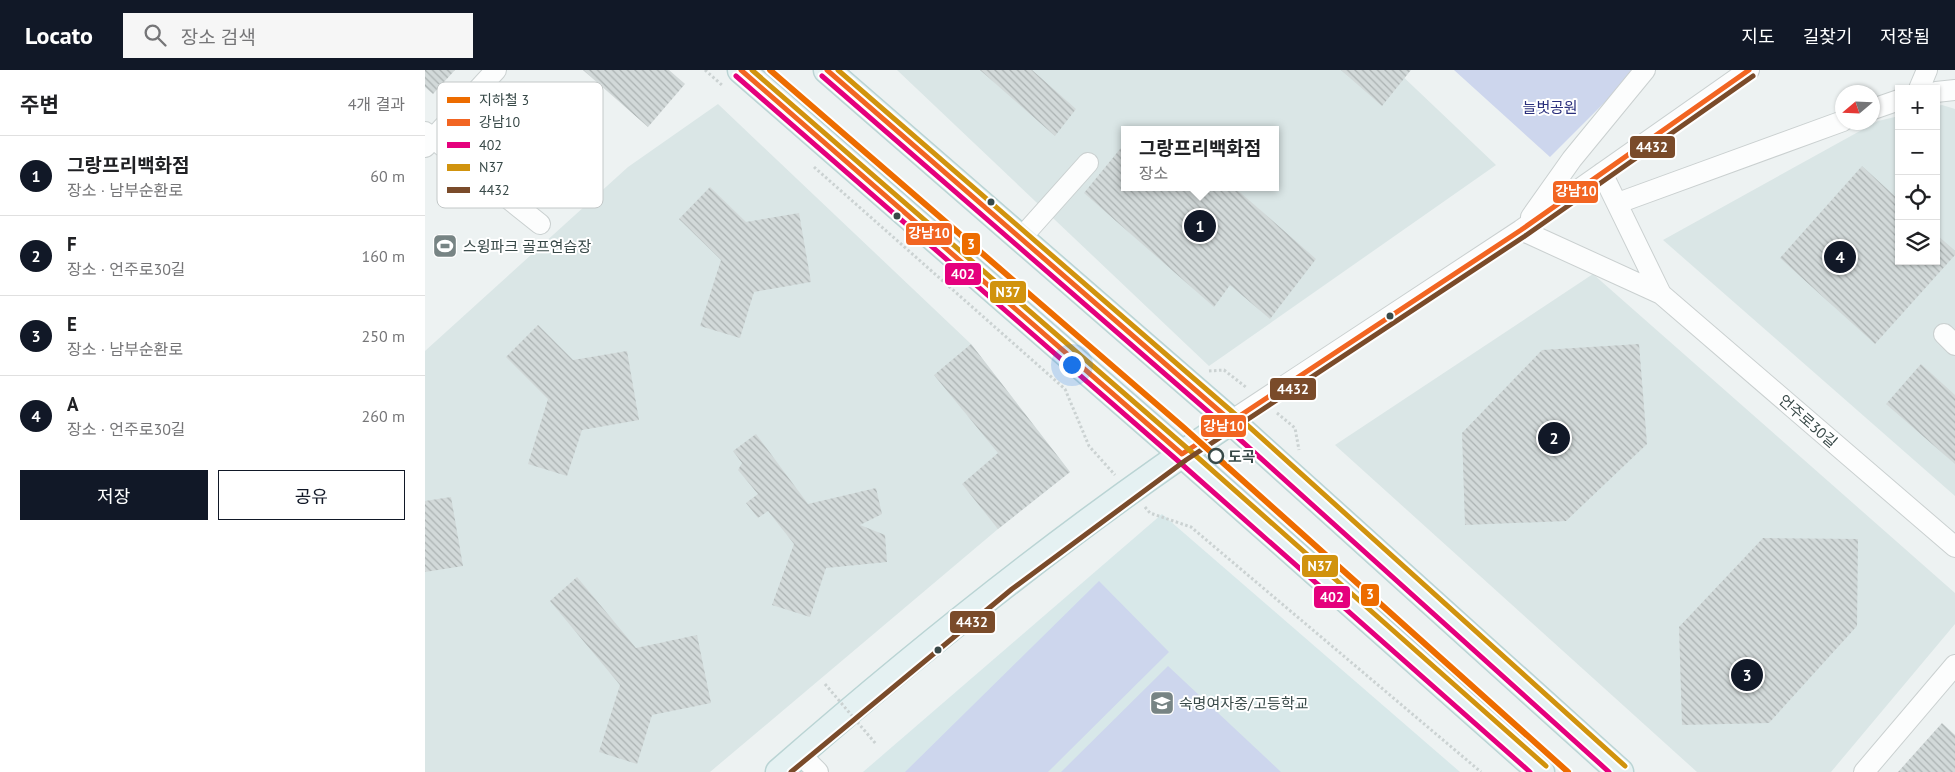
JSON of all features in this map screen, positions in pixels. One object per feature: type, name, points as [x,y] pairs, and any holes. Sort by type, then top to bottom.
[{"type":"main road","points":[[827,70],[1231,421],[1620,772]]},
{"type":"main road","points":[[733,79],[1182,454],[1541,772]]},
{"type":"main road","points":[[786,767],[1007,583],[1182,454],[1231,421]]},
{"type":"street","points":[[484,82],[496,70]]},
{"type":"street","points":[[1521,230],[1572,159],[1645,70]]},
{"type":"street","points":[[1231,421],[1521,230],[1749,70]]},
{"type":"street","points":[[1921,85],[1927,70]]},
{"type":"street","points":[[1940,92],[1955,90]]},
{"type":"street","points":[[1880,107],[1895,101]]},
{"type":"street","points":[[1618,203],[1835,123]]},
{"type":"street","points":[[428,139],[437,130]]},
{"type":"street","points":[[1021,238],[1088,163]]},
{"type":"street","points":[[1602,173],[1661,294]]},
{"type":"street","points":[[519,208],[540,224]]},
{"type":"street","points":[[1521,230],[1661,294]]},
{"type":"street","name":"언주로30길","points":[[1661,294],[1955,548]]},
{"type":"street","points":[[1864,772],[1955,665]]},
{"type":"street","points":[[786,767],[818,772]]},
{"type":"path","points":[[705,70],[733,79]]},
{"type":"path","points":[[811,164],[1065,389],[1089,446],[1150,513],[1191,527],[1481,772]]},
{"type":"path","points":[[825,684],[876,744]]},
{"type":"shaded area","points":[[897,70],[1396,70],[1496,165],[1209,366]]},
{"type":"shaded area","points":[[718,104],[971,344],[1070,472],[998,529],[710,772],[425,772],[425,351],[583,208],[603,208],[603,190],[628,167]]},
{"type":"shaded area","points":[[1940,105],[1955,109],[1955,496],[1663,240],[1862,130],[1880,130],[1880,121],[1895,117],[1895,265],[1940,265]]},
{"type":"shaded area","points":[[1593,274],[1955,593],[1955,624],[1831,772],[1697,772],[1335,445]]},
{"type":"shaded area","name":"숙명여자중/고등학교","points":[[1162,514],[1460,772],[863,772]]},
{"type":"green space","name":"늘벗공원","points":[[1454,70],[1637,70],[1550,157]]},
{"type":"green space","points":[[1099,581],[1169,652],[1048,772],[905,772]]},
{"type":"green space","points":[[1168,666],[1281,772],[1061,772]]},
{"type":"building","points":[[425,70],[455,70],[444,82],[437,82],[437,90],[433,94],[425,87]]},
{"type":"building","points":[[583,70],[669,70],[685,84],[648,127],[603,88],[603,82],[597,82]]},
{"type":"building","points":[[980,70],[1032,70],[1076,109],[1055,136]]},
{"type":"building","points":[[1341,70],[1411,70],[1382,106]]},
{"type":"building","points":[[1121,148],[1121,191],[1239,191],[1316,259],[1270,319],[1230,285],[1214,307],[1084,193]]},
{"type":"building","points":[[1862,166],[1895,196],[1895,265],[1940,265],[1940,238],[1955,251],[1955,255],[1875,344],[1780,258]]},
{"type":"building","points":[[710,187],[746,222],[799,213],[811,282],[754,292],[740,338],[700,326],[721,260],[679,219]]},
{"type":"building","points":[[538,325],[573,360],[627,351],[639,420],[582,430],[567,476],[528,464],[548,399],[506,357]]},
{"type":"building","points":[[971,344],[1070,472],[998,529],[962,484],[998,453],[934,375]]},
{"type":"building","points":[[1639,344],[1647,444],[1566,521],[1465,525],[1462,433],[1542,350]]},
{"type":"building","points":[[1921,364],[1955,395],[1955,464],[1886,404]]},
{"type":"building","points":[[756,434],[808,504],[876,488],[882,514],[860,525],[885,535],[887,562],[826,568],[810,617],[772,605],[794,544],[768,511],[758,518],[746,503],[758,494],[738,470],[742,463],[733,451]]},
{"type":"building","points":[[451,497],[463,566],[425,572],[425,501]]},
{"type":"building","points":[[1763,538],[1858,539],[1857,626],[1769,723],[1682,725],[1679,627]]},
{"type":"building","points":[[577,577],[636,648],[697,635],[711,703],[652,715],[637,764],[599,752],[620,685],[550,601]]},
{"type":"building","points":[[1942,723],[1955,735],[1955,772],[1898,772]]},
{"type":"metro line","name":"3","points":[[770,70],[1183,427],[1568,772]]},
{"type":"transit line","name":"강남10","points":[[741,70],[1182,454],[1521,230],[1749,70]]},
{"type":"transit line","name":"N37","points":[[752,70],[1187,448],[1546,766]]},
{"type":"transit line","name":"강남10","points":[[827,70],[1231,421]]},
{"type":"transit line","name":"N37","points":[[838,70],[1236,415],[1625,766]]},
{"type":"transit line","name":"402","points":[[736,76],[1177,460],[1530,772]]},
{"type":"transit line","name":"402","points":[[822,76],[1226,427],[1609,772]]},
{"type":"transit line","name":"4432","points":[[791,772],[1012,589],[1186,460],[1525,236],[1753,76]]},
{"type":"place","name":"그랑프리백화점","points":[[1200,226]]},
{"type":"place","name":"스윙파크 골프연습장","points":[[445,246]]},
{"type":"place","name":"A","points":[[1840,257]]},
{"type":"place","name":"F","points":[[1554,438]]},
{"type":"place","name":"도곡","points":[[1216,456]]},
{"type":"place","name":"E","points":[[1747,675]]},
{"type":"place","name":"숙명여자중/고등학교","points":[[1162,703]]}]
